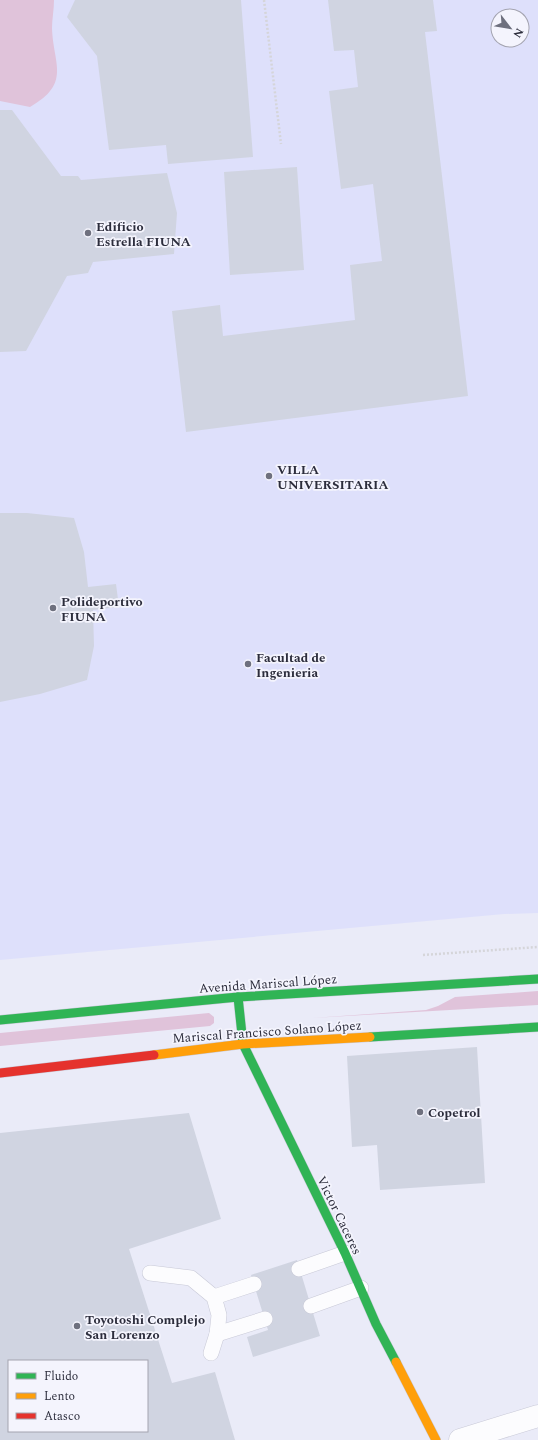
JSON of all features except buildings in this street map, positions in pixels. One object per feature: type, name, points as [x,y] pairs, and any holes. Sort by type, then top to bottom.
[{"type":"main road","name":"Avenida Mariscal López","points":[[0,1020],[238,997],[538,979]]},
{"type":"main road","name":"Victor Caceres","points":[[238,997],[243,1044],[345,1253],[376,1324],[436,1440]]},
{"type":"main road","name":"Mariscal Francisco Solano López","points":[[0,1073],[243,1044],[538,1027]]},
{"type":"street","points":[[460,1440],[538,1416]]},
{"type":"lane","points":[[299,1270],[345,1253]]},
{"type":"lane","points":[[150,1273],[191,1278],[214,1297],[219,1315],[218,1334],[211,1354]]},
{"type":"lane","points":[[214,1297],[254,1284]]},
{"type":"lane","points":[[311,1306],[361,1288]]},
{"type":"lane","points":[[218,1334],[265,1319]]},
{"type":"path","points":[[264,0],[281,144]]},
{"type":"shaded area","name":"VILLA UNIVERSITARIA","points":[[0,0],[538,0],[538,913],[504,914],[0,960]]},
{"type":"shaded area","points":[[0,0],[54,0],[52,28],[57,62],[56,81],[51,90],[43,98],[30,107],[0,101]]},
{"type":"shaded area","points":[[538,991],[538,1005],[312,1018],[426,1010],[438,1006],[455,997]]},
{"type":"shaded area","points":[[209,1013],[214,1017],[214,1023],[210,1026],[0,1046],[0,1033]]},
{"type":"traffic: fast","points":[[0,1020],[238,997],[538,979]]},
{"type":"traffic: fast","points":[[238,997],[243,1044],[345,1253],[376,1324],[396,1362]]},
{"type":"traffic: fast","points":[[370,1037],[538,1027]]},
{"type":"traffic: slow","points":[[154,1055],[243,1044],[370,1037]]},
{"type":"traffic: slow","points":[[396,1362],[436,1440]]},
{"type":"traffic: jam","points":[[0,1073],[154,1055]]},
{"type":"place","name":"Edificio Estrella FIUNA","points":[[88,233]]},
{"type":"place","name":"VILLA UNIVERSITARIA","points":[[269,476]]},
{"type":"place","name":"Polideportivo FIUNA","points":[[53,608]]},
{"type":"place","name":"Facultad de Ingenieria","points":[[248,664]]},
{"type":"place","name":"Copetrol","points":[[420,1112]]},
{"type":"place","name":"Toyotoshi Complejo San Lorenzo","points":[[77,1326]]}]
